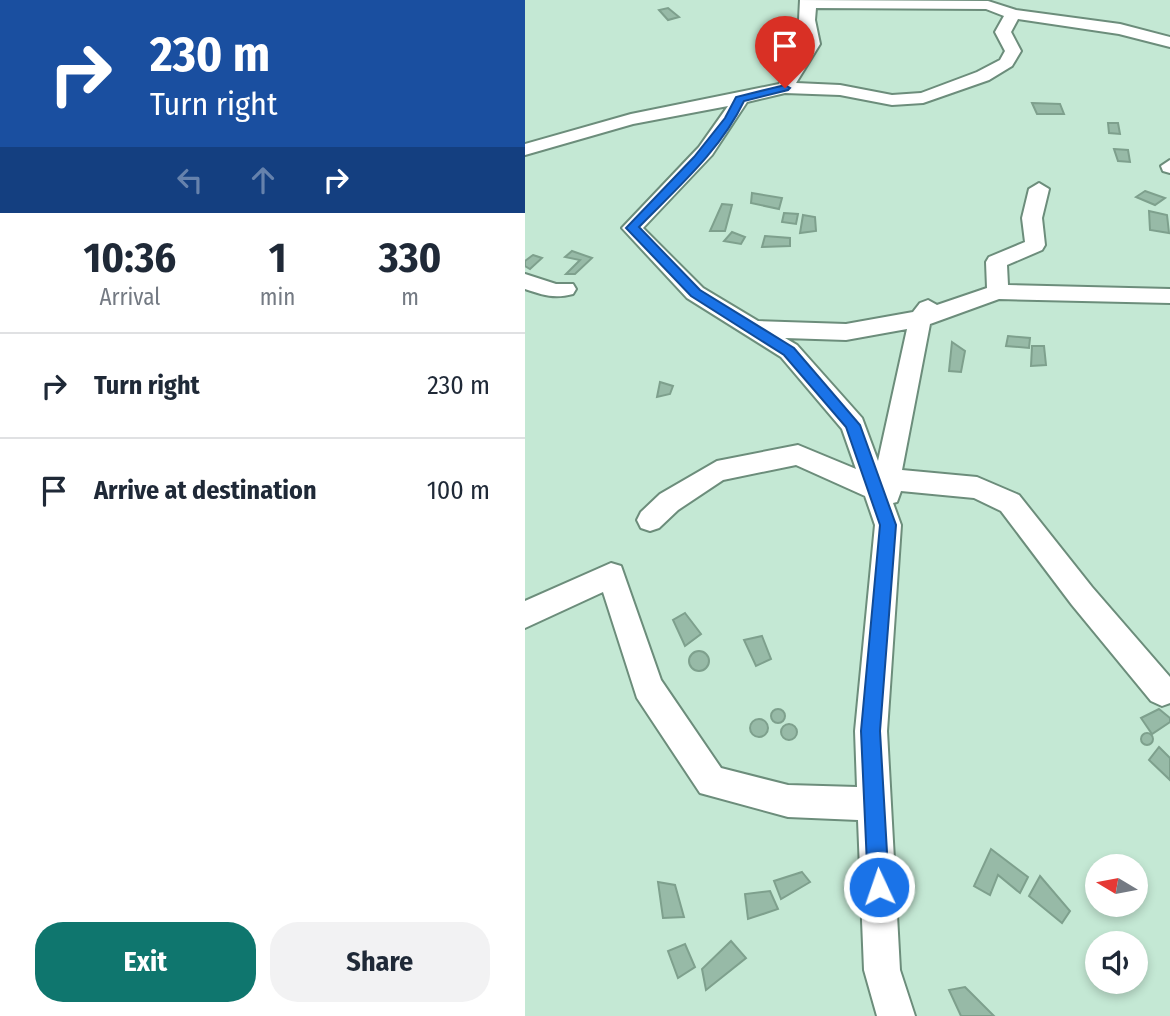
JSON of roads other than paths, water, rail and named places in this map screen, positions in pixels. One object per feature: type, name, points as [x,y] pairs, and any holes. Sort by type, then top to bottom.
[{"type":"street","points":[[785,88],[812,44],[807,20],[808,1],[987,2],[1013,15],[1120,29],[1170,42]]},
{"type":"street","points":[[525,150],[605,125],[785,88],[840,90],[892,100],[923,98],[983,76],[1006,63],[1013,51],[1003,32],[1013,15]]},
{"type":"street","points":[[740,99],[730,119],[698,159],[632,228],[695,293],[789,351],[853,425],[882,484],[888,525],[871,731],[883,971],[896,1016]]},
{"type":"street","points":[[998,292],[996,262],[1035,245],[1032,218],[1039,189]]},
{"type":"street","points":[[525,281],[555,291],[565,289]]},
{"type":"street","points":[[752,329],[846,332],[924,314],[998,292],[1170,296]]},
{"type":"street","points":[[882,484],[924,314]]},
{"type":"street","points":[[650,520],[669,502],[717,471],[798,455],[882,484],[977,488],[1010,503],[1082,596],[1162,691]]},
{"type":"street","points":[[525,615],[611,575],[648,688],[711,782],[788,801],[874,804]]}]
